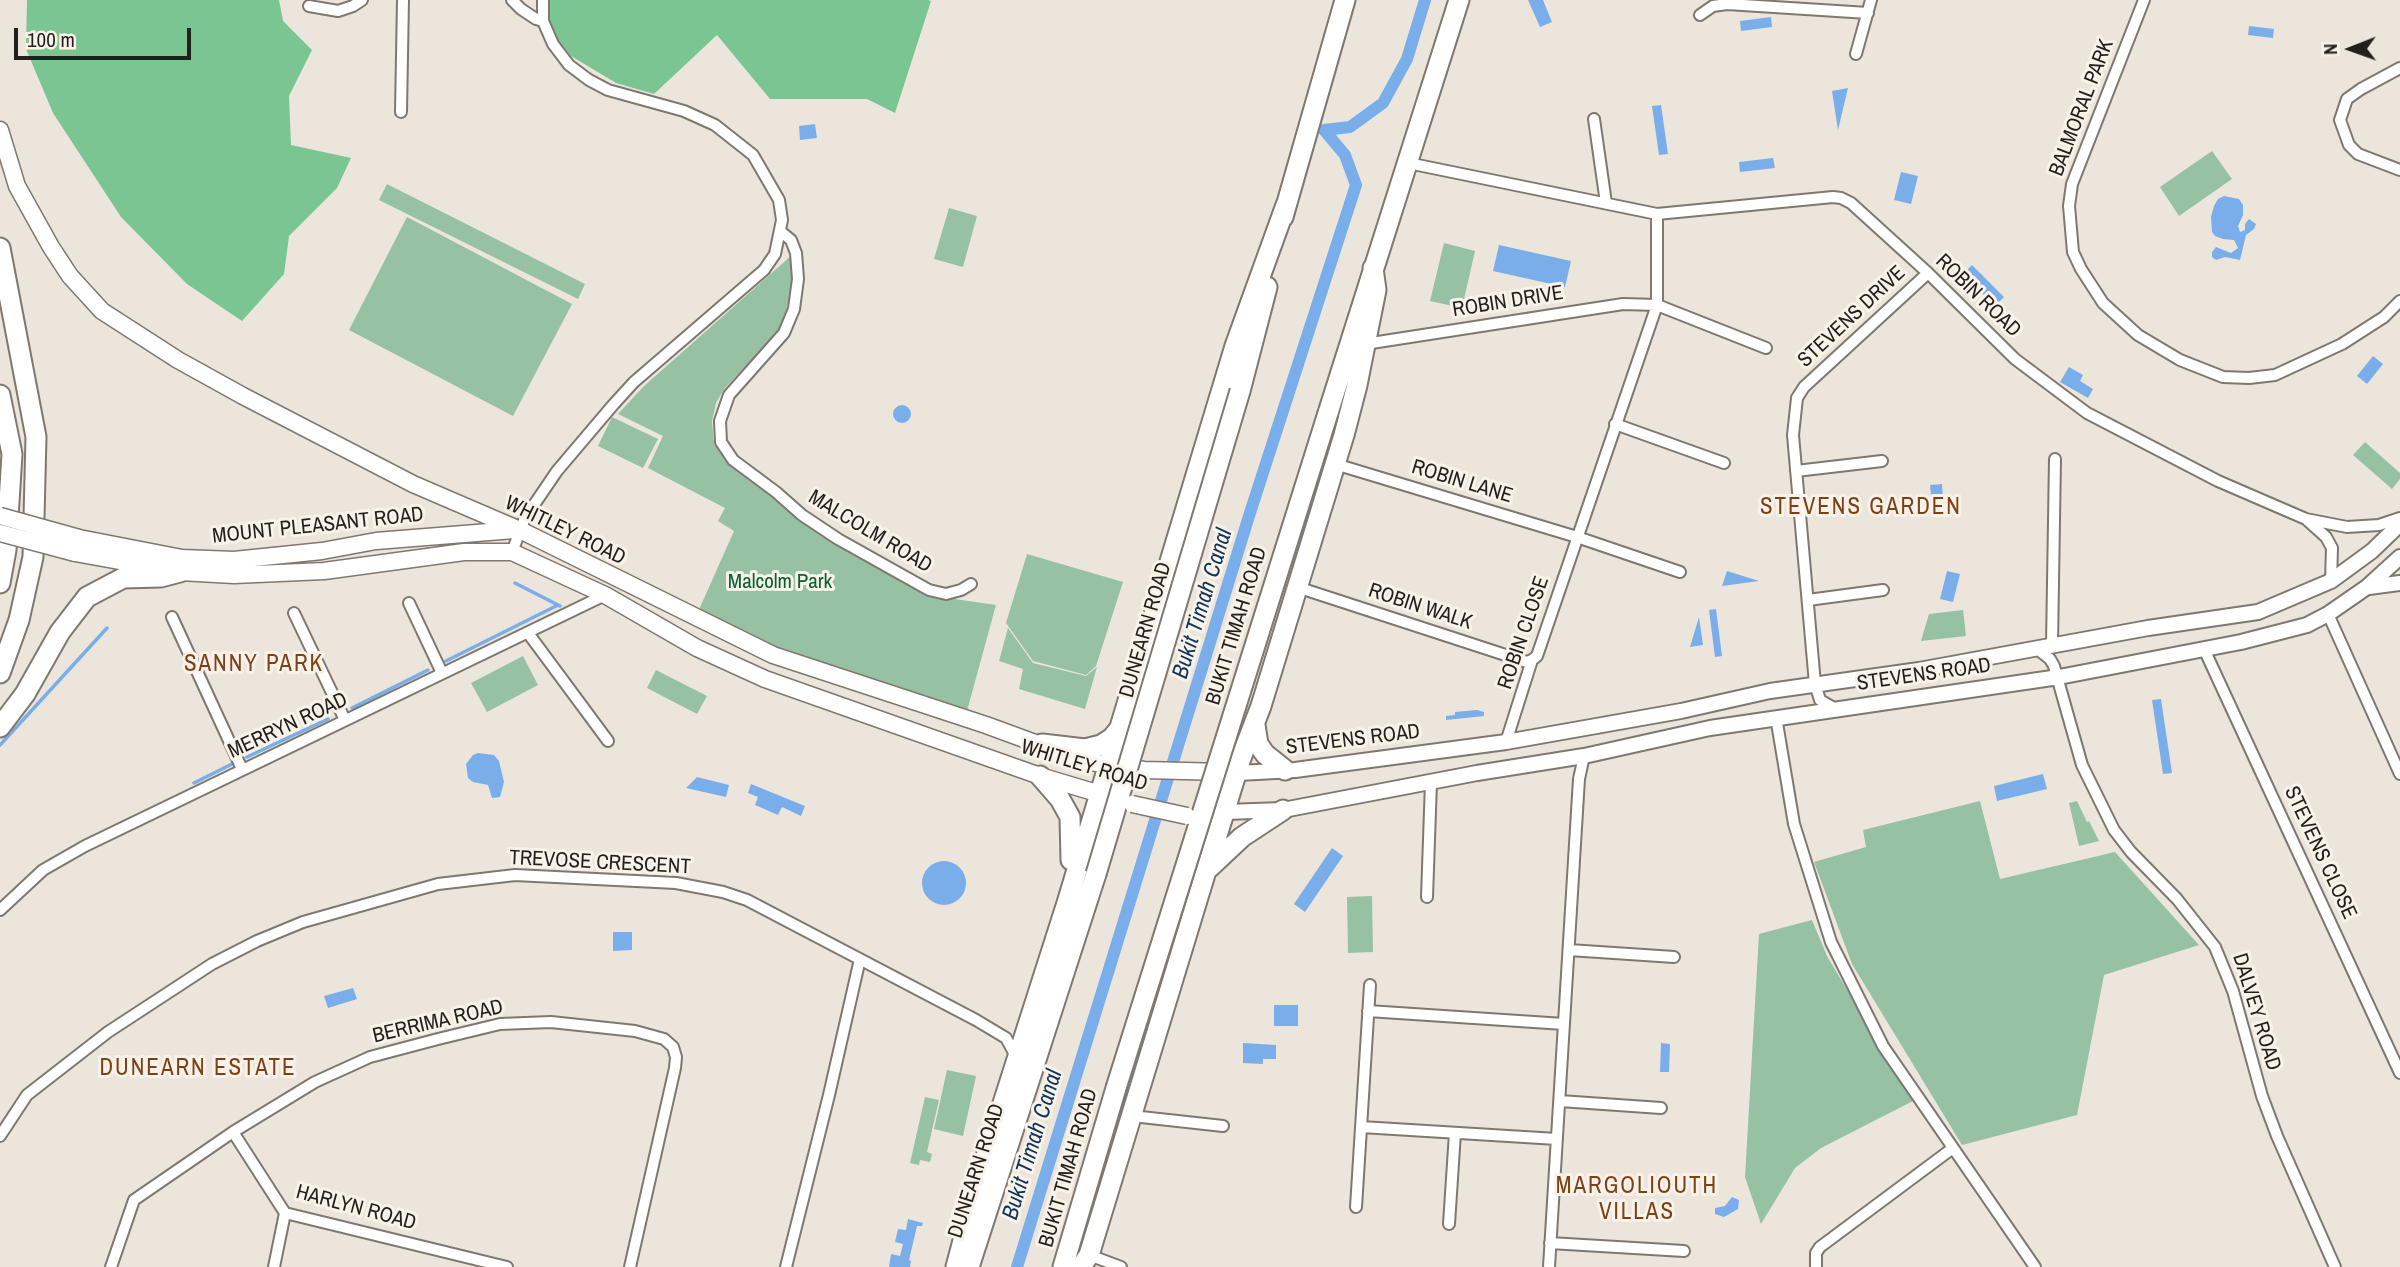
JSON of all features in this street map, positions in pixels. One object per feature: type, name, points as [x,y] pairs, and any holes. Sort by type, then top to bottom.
[{"type":"highway","name":"DUNEARN ROAD","points":[[969,1267],[1027,1060],[1096,874],[1240,391],[1262,312],[1286,205],[1345,0]]},
{"type":"highway","name":"BUKIT TIMAH ROAD","points":[[1063,1267],[1116,1087],[1459,0]]},
{"type":"highway","points":[[956,1267],[982,1169],[1027,1060],[1015,1038],[1067,903],[1236,346],[1286,205]]},
{"type":"highway","points":[[0,248],[36,437],[33,557],[19,620],[0,673]]},
{"type":"highway","points":[[1085,1261],[1335,464],[1376,290],[1373,268]]},
{"type":"highway","points":[[0,395],[12,454],[6,550],[0,583]]},
{"type":"highway","points":[[0,727],[25,694],[60,632],[87,597],[123,578],[180,572]]},
{"type":"highway","points":[[1255,725],[1258,744],[1265,754],[1284,770]]},
{"type":"highway","points":[[1042,744],[1085,749],[1101,745],[1121,727]]},
{"type":"highway","points":[[1040,776],[1060,799],[1070,817],[1072,855],[1067,903]]},
{"type":"highway","points":[[1206,871],[1242,837],[1283,810]]},
{"type":"main road","name":"WHITLEY ROAD","points":[[0,130],[18,186],[70,276],[102,311],[178,360],[243,396],[413,484],[520,530],[773,655],[1042,744],[1084,761],[1144,770],[1238,772]]},
{"type":"main road","name":"MOUNT PLEASANT ROAD","points":[[0,516],[77,546],[180,572],[234,575],[324,571],[464,552],[513,552]]},
{"type":"main road","name":"STEVENS ROAD","points":[[1238,772],[1284,770],[1506,742],[1681,711],[1769,691],[1919,670],[2148,628],[2258,612],[2331,581],[2372,551],[2400,524]]},
{"type":"main road","name":"MOUNT PLEASANT ROAD","points":[[0,533],[77,546],[182,558],[234,560],[322,551],[376,541],[520,530]]},
{"type":"main road","name":"WHITLEY ROAD","points":[[513,552],[605,595],[697,648],[765,679],[1040,776],[1132,804],[1186,816],[1225,812]]},
{"type":"main road","name":"STEVENS ROAD","points":[[1225,812],[1283,810],[1584,757],[1710,728],[2059,677],[2204,649],[2307,625],[2368,587],[2400,557]]},
{"type":"main road","points":[[2368,587],[2400,583]]},
{"type":"main road","points":[[1769,691],[1790,694],[1797,703],[1799,714]]},
{"type":"street","points":[[309,6],[338,11],[362,0]]},
{"type":"street","points":[[401,112],[403,0]]},
{"type":"street","points":[[512,0],[536,19],[543,20]]},
{"type":"street","name":"MALCOLM ROAD","points":[[513,552],[520,530],[557,471],[618,399],[634,382],[764,270],[775,254],[782,220],[779,200],[753,155],[715,125],[684,111],[608,90],[569,65],[553,44],[543,20],[543,0]]},
{"type":"street","points":[[1856,54],[1871,0]]},
{"type":"street","name":"BALMORAL PARK","points":[[2144,0],[2071,184],[2068,206],[2073,251],[2103,303],[2138,335],[2180,359],[2223,377],[2249,378],[2275,375],[2342,344],[2384,317],[2400,301]]},
{"type":"street","points":[[1700,15],[1713,6],[1727,4],[1868,13]]},
{"type":"street","points":[[2400,68],[2347,99],[2340,120],[2349,145],[2358,154],[2400,170]]},
{"type":"street","points":[[1594,119],[1606,203]]},
{"type":"street","name":"ROBIN ROAD","points":[[1408,163],[1480,180],[1657,214],[1841,198],[1851,203],[1927,273],[2015,359],[2087,412],[2218,481],[2306,519],[2347,527],[2379,525],[2400,518]]},
{"type":"street","name":"ROBIN CLOSE","points":[[1506,742],[1532,660],[1537,656],[1657,305],[1657,214]]},
{"type":"street","name":"MALCOLM ROAD","points":[[780,231],[791,240],[796,253],[799,279],[794,309],[783,333],[729,395],[720,421],[721,442],[733,460],[802,515],[838,539],[929,590],[946,594],[971,584]]},
{"type":"street","name":"STEVENS DRIVE","points":[[1815,684],[1796,471],[1794,414],[1800,393],[1927,273]]},
{"type":"street","name":"ROBIN DRIVE","points":[[1365,344],[1610,304],[1657,305]]},
{"type":"street","points":[[1657,305],[1766,348]]},
{"type":"street","points":[[1615,424],[1724,463]]},
{"type":"street","points":[[2052,645],[2055,459]]},
{"type":"street","points":[[1796,471],[1882,461]]},
{"type":"street","name":"ROBIN LANE","points":[[1335,464],[1577,537]]},
{"type":"street","name":"ROBIN ROAD","points":[[2306,519],[2326,537],[2332,548],[2331,581]]},
{"type":"street","points":[[1577,537],[1680,572]]},
{"type":"street","name":"ROBIN WALK","points":[[1298,585],[1303,589],[1527,662],[1532,660]]},
{"type":"street","points":[[1808,600],[1883,590]]},
{"type":"street","name":"MERRYN ROAD","points":[[0,910],[43,870],[137,820],[605,595]]},
{"type":"street","points":[[409,603],[442,673]]},
{"type":"street","points":[[294,613],[345,720]]},
{"type":"street","points":[[2328,614],[2400,774]]},
{"type":"street","points":[[172,617],[242,769]]},
{"type":"street","points":[[528,633],[608,741]]},
{"type":"street","points":[[2036,648],[2050,659],[2059,677]]},
{"type":"street","name":"STEVENS CLOSE","points":[[2204,649],[2400,1073]]},
{"type":"street","name":"DALVEY ROAD","points":[[2059,677],[2082,765],[2114,830],[2131,852],[2177,899],[2215,947],[2233,991],[2262,1097],[2335,1267]]},
{"type":"street","points":[[1815,684],[1820,700],[1834,708]]},
{"type":"street","points":[[1776,718],[1794,824],[1831,942],[1883,1046],[2035,1267]]},
{"type":"street","points":[[1549,1267],[1579,779],[1584,757]]},
{"type":"street","points":[[1427,897],[1431,782]]},
{"type":"street","name":"TREVOSE CRESCENT","points":[[0,1136],[27,1094],[108,1032],[212,964],[257,941],[303,922],[438,884],[515,874],[676,883],[747,900],[1015,1038]]},
{"type":"street","points":[[1569,950],[1674,957]]},
{"type":"street","points":[[786,1267],[860,959]]},
{"type":"street","points":[[1356,1207],[1370,985]]},
{"type":"street","points":[[1368,1011],[1564,1024]]},
{"type":"street","name":"BERRIMA ROAD","points":[[111,1267],[134,1200],[233,1132],[315,1082],[370,1057],[487,1027],[551,1022],[656,1035],[664,1038],[673,1047],[676,1057],[630,1267]]},
{"type":"street","points":[[1560,1101],[1661,1108]]},
{"type":"street","points":[[1132,1116],[1223,1126]]},
{"type":"street","points":[[1361,1127],[1557,1139]]},
{"type":"street","name":"HARLYN ROAD","points":[[233,1132],[285,1213],[507,1267]]},
{"type":"street","points":[[1449,1224],[1455,1133]]},
{"type":"street","points":[[1816,1267],[1820,1247],[1953,1147]]},
{"type":"street","points":[[274,1267],[285,1213]]},
{"type":"street","points":[[1550,1243],[1684,1251]]},
{"type":"street","points":[[1085,1261],[1121,1267]]},
{"type":"green space","points":[[27,0],[279,0],[283,21],[312,50],[289,96],[291,145],[351,158],[337,188],[289,236],[284,274],[242,321],[187,284],[121,217],[53,113],[26,49]]},
{"type":"green space","points":[[549,0],[931,1],[895,113],[867,99],[770,99],[717,35],[654,94],[616,83],[571,56],[558,39],[549,18]]},
{"type":"green space","points":[[2212,151],[2232,179],[2179,216],[2160,187]]},
{"type":"green space","points":[[387,184],[585,284],[578,299],[379,200]]},
{"type":"green space","points":[[949,208],[977,216],[963,267],[934,259]]},
{"type":"green space","points":[[407,217],[572,304],[513,416],[349,330]]},
{"type":"green space","points":[[1444,243],[1475,251],[1462,308],[1430,301]]},
{"type":"green space","name":"Malcolm Park","points":[[792,255],[793,279],[779,330],[724,389],[716,403],[712,421],[714,444],[726,462],[835,544],[927,595],[996,605],[967,711],[776,649],[698,612],[734,531],[718,521],[725,508],[648,468],[663,436],[618,414],[644,386]]},
{"type":"green space","points":[[612,417],[658,439],[643,468],[598,446]]},
{"type":"green space","points":[[2365,442],[2400,473],[2400,479],[2392,489],[2353,455]]},
{"type":"green space","points":[[1027,554],[1123,582],[1096,666],[1086,675],[1033,661],[1006,623]]},
{"type":"green space","points":[[1963,610],[1966,636],[1921,641],[1929,614]]},
{"type":"green space","points":[[1008,628],[1033,663],[1086,676],[1097,667],[1085,709],[1019,689],[1023,669],[999,661]]},
{"type":"green space","points":[[523,656],[538,685],[487,712],[471,683]]},
{"type":"green space","points":[[656,670],[707,696],[697,714],[647,688]]},
{"type":"green space","points":[[1980,801],[2000,879],[2115,852],[2199,945],[2104,975],[2077,1115],[1962,1145],[1852,964],[1814,862],[1866,847],[1863,830]]},
{"type":"green space","points":[[2077,801],[2099,841],[2079,846],[2069,803]]},
{"type":"green space","points":[[1372,896],[1373,952],[1348,953],[1347,897]]},
{"type":"green space","points":[[1812,920],[1827,956],[1913,1101],[1821,1148],[1795,1168],[1761,1224],[1745,1177],[1759,934]]},
{"type":"green space","points":[[947,1070],[976,1076],[963,1136],[934,1129]]},
{"type":"green space","points":[[925,1097],[939,1100],[927,1152],[932,1154],[930,1162],[920,1160],[919,1165],[910,1163]]},
{"type":"water","points":[[1528,0],[1543,0],[1552,22],[1540,27]]},
{"type":"water","points":[[1771,17],[1772,27],[1741,31],[1740,21]]},
{"type":"water","points":[[2249,26],[2274,29],[2273,38],[2248,35]]},
{"type":"water","points":[[1848,88],[1838,130],[1832,91]]},
{"type":"water","points":[[1661,105],[1668,154],[1659,155],[1652,106]]},
{"type":"water","points":[[815,124],[817,138],[800,140],[799,126]]},
{"type":"water","points":[[1773,158],[1775,168],[1740,172],[1739,162]]},
{"type":"water","points":[[1901,172],[1918,176],[1911,204],[1894,200]]},
{"type":"water","points":[[2224,196],[2239,199],[2243,205],[2243,215],[2238,226],[2240,232],[2245,230],[2249,219],[2256,224],[2246,235],[2240,260],[2225,257],[2216,260],[2212,257],[2216,247],[2231,253],[2238,248],[2234,240],[2223,239],[2212,232],[2211,217],[2214,206],[2218,199]]},
{"type":"water","points":[[1499,245],[1571,261],[1565,287],[1493,271]]},
{"type":"water","points":[[1972,265],[2004,297],[1995,306],[1963,274]]},
{"type":"water","points":[[2373,356],[2383,364],[2367,384],[2357,376]]},
{"type":"water","points":[[2069,367],[2083,375],[2080,381],[2093,389],[2088,398],[2060,382]]},
{"type":"water","points":[[898,405],[906,405],[911,414],[909,421],[898,423],[893,418],[893,410]]},
{"type":"water","points":[[1942,484],[1944,514],[1933,515],[1930,485]]},
{"type":"water","points":[[1727,571],[1759,581],[1722,586]]},
{"type":"water","points":[[1947,571],[1960,574],[1953,602],[1940,599]]},
{"type":"water","points":[[1716,609],[1722,656],[1715,657],[1709,610]]},
{"type":"water","points":[[1699,617],[1703,645],[1690,647]]},
{"type":"water","points":[[2161,699],[2172,773],[2163,774],[2152,700]]},
{"type":"water","points":[[1455,712],[1484,712],[1484,716],[1446,720],[1446,716],[1455,715]]},
{"type":"water","points":[[478,753],[494,755],[499,761],[504,782],[500,797],[492,798],[488,785],[473,782],[468,778],[466,764]]},
{"type":"water","points":[[2043,774],[2047,789],[1997,801],[1994,786]]},
{"type":"water","points":[[697,777],[729,785],[726,797],[686,788]]},
{"type":"water","points":[[751,784],[805,806],[801,816],[782,807],[778,815],[755,805],[758,797],[748,793]]},
{"type":"water","points":[[1332,848],[1343,856],[1305,912],[1294,904]]},
{"type":"water","points":[[944,861],[953,862],[960,867],[965,874],[965,892],[960,899],[953,904],[944,905],[935,904],[928,899],[923,892],[922,883],[923,874],[928,867],[935,862]]},
{"type":"water","points":[[613,932],[632,932],[632,950],[613,951]]},
{"type":"water","points":[[353,988],[357,999],[328,1008],[324,996]]},
{"type":"water","points":[[1274,1005],[1298,1005],[1298,1026],[1274,1026]]},
{"type":"water","points":[[1243,1043],[1276,1045],[1276,1059],[1263,1059],[1263,1064],[1243,1063]]},
{"type":"water","points":[[1661,1043],[1670,1044],[1669,1072],[1660,1072]]},
{"type":"water","points":[[1732,1197],[1739,1200],[1738,1209],[1724,1217],[1715,1214],[1715,1208],[1725,1206]]},
{"type":"water","points":[[908,1219],[923,1223],[922,1226],[917,1226],[909,1260],[910,1267],[889,1267],[891,1254],[900,1256],[903,1244],[895,1242],[898,1229],[906,1230]]},
{"type":"waterway","name":"Bukit Timah Canal","points":[[1324,130],[1350,127],[1383,103],[1407,59],[1425,0]]},
{"type":"waterway","name":"Bukit Timah Canal","points":[[1017,1267],[1249,516],[1356,185],[1345,155],[1324,130]]},
{"type":"waterway","points":[[515,583],[560,606]]},
{"type":"waterway","points":[[446,661],[558,605]]},
{"type":"waterway","points":[[0,745],[107,628]]},
{"type":"waterway","points":[[352,708],[428,670]]},
{"type":"waterway","points":[[247,757],[328,719]]},
{"type":"waterway","points":[[194,783],[232,764]]},
{"type":"district","name":"STEVENS GARDEN","points":[[1861,508]]},
{"type":"district","name":"SANNY PARK","points":[[254,665]]},
{"type":"district","name":"DUNEARN ESTATE","points":[[198,1069]]},
{"type":"district","name":"MARGOLIOUTH VILLAS","points":[[1637,1200]]}]
